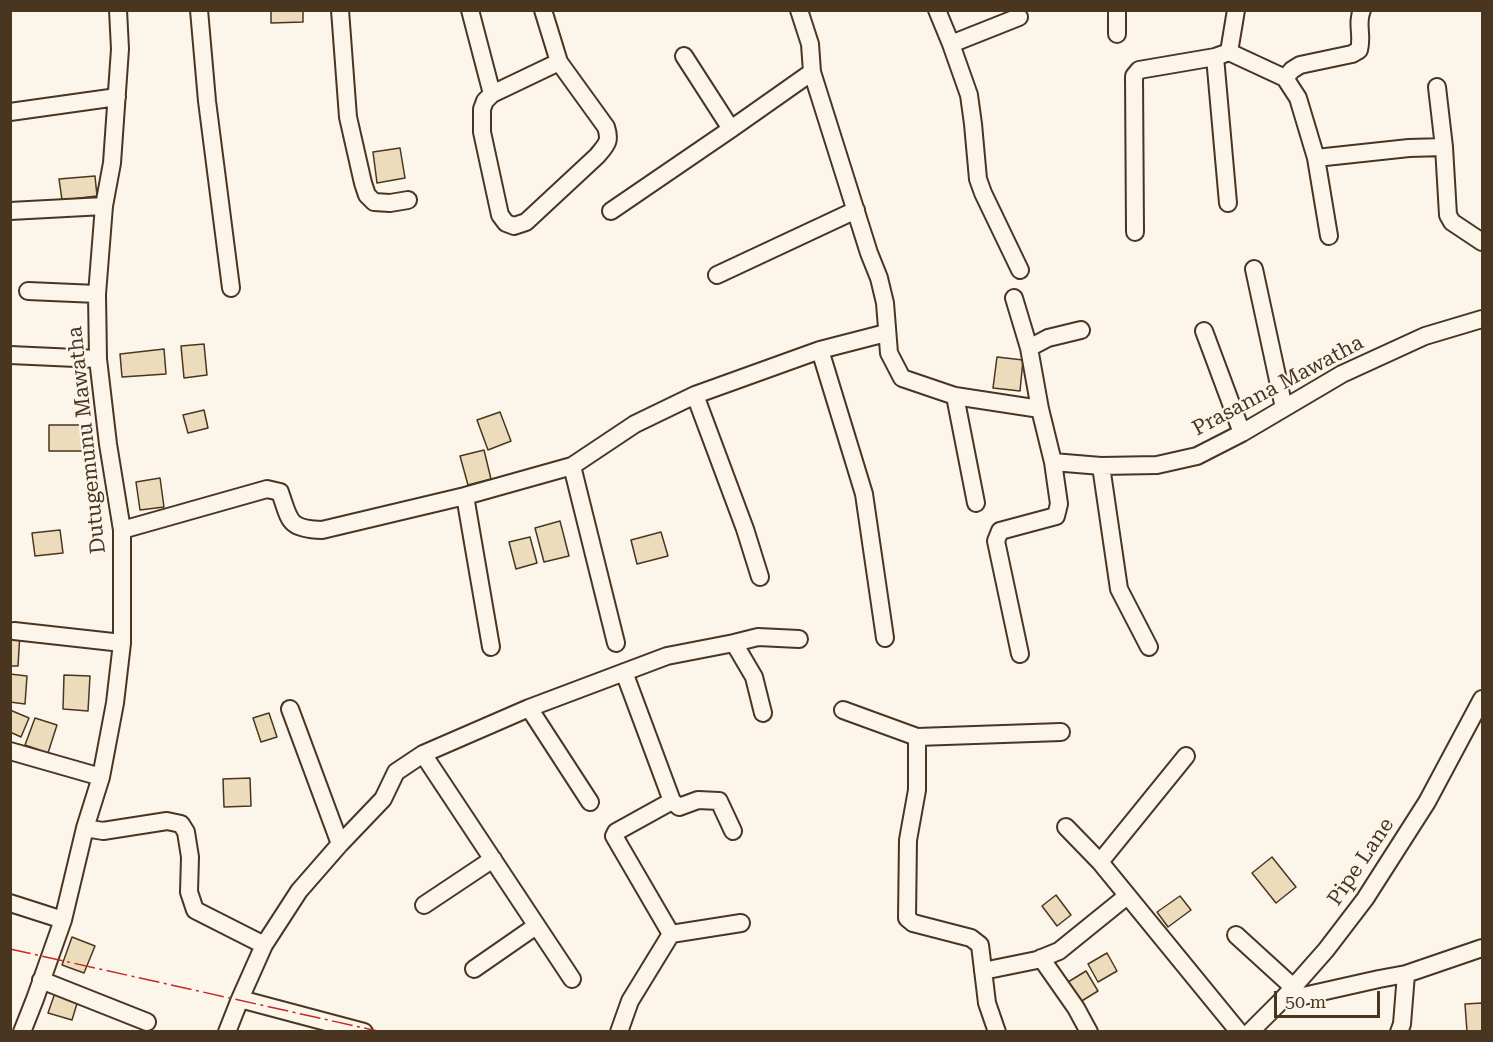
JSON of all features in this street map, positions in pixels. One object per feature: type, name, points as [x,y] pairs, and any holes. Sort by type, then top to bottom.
[{"type":"street","name":"Dutugemunu Mawatha","points":[[22,1032],[63,920],[85,828],[101,777],[115,703],[122,643],[122,530],[108,444],[98,359],[97,294],[104,206],[112,163],[117,97],[120,49],[118,10]]},
{"type":"street","points":[[199,10],[207,101],[231,288]]},
{"type":"street","points":[[340,10],[348,117],[367,195],[374,202],[390,203],[408,200]]},
{"type":"street","points":[[470,10],[492,94]]},
{"type":"street","points":[[543,10],[560,62],[606,127],[609,137],[597,156],[526,222],[514,226],[506,223],[500,215],[482,132],[482,109],[485,101],[492,94],[560,62]]},
{"type":"street","points":[[799,10],[810,44],[812,72],[879,278],[885,303],[889,353],[902,378],[955,396],[1040,409]]},
{"type":"street","points":[[936,10],[969,95],[978,179],[1020,270]]},
{"type":"street","points":[[1117,10],[1117,34]]},
{"type":"street","points":[[1228,203],[1222,54],[1236,10]]},
{"type":"street","points":[[1285,78],[1300,65],[1353,54],[1359,50],[1362,41],[1359,19],[1362,10]]},
{"type":"street","points":[[951,44],[1019,17]]},
{"type":"street","points":[[1135,232],[1134,76],[1139,70],[1222,54],[1285,78],[1298,98],[1316,158],[1329,236]]},
{"type":"street","points":[[684,56],[731,129]]},
{"type":"street","points":[[611,211],[812,72]]},
{"type":"street","points":[[1437,87],[1444,147],[1448,215],[1452,222],[1482,242]]},
{"type":"street","points":[[10,112],[117,97]]},
{"type":"street","points":[[1316,158],[1409,148],[1444,147]]},
{"type":"street","points":[[10,212],[104,206]]},
{"type":"street","points":[[717,275],[856,210]]},
{"type":"street","points":[[1254,269],[1284,408]]},
{"type":"street","points":[[28,291],[97,294]]},
{"type":"street","points":[[1014,298],[1029,348],[1040,409],[1053,462],[1059,504],[1056,516],[1000,531],[996,541],[1020,654]]},
{"type":"street","name":"Prasanna Mawatha","points":[[1053,462],[1101,466],[1157,465],[1197,456],[1242,433],[1342,374],[1425,336],[1482,319]]},
{"type":"street","points":[[1029,348],[1048,338],[1081,330]]},
{"type":"street","points":[[1203,331],[1242,433]]},
{"type":"street","points":[[122,530],[267,489],[280,492],[290,520],[303,530],[322,530],[465,496],[572,466],[635,424],[694,395],[820,350],[886,333]]},
{"type":"street","points":[[820,350],[864,494],[885,638]]},
{"type":"street","points":[[10,355],[98,359]]},
{"type":"street","points":[[694,395],[745,529],[760,577]]},
{"type":"street","points":[[955,396],[976,503]]},
{"type":"street","points":[[572,466],[616,643]]},
{"type":"street","points":[[1101,466],[1119,589],[1149,647]]},
{"type":"street","points":[[465,496],[491,647]]},
{"type":"street","points":[[14,631],[122,643]]},
{"type":"street","points":[[227,1032],[264,945],[299,891],[383,800],[396,772],[423,754],[529,708],[667,656],[758,637],[799,639]]},
{"type":"street","points":[[734,643],[754,677],[763,713]]},
{"type":"street","points":[[624,672],[672,801],[679,807],[698,801],[719,801],[733,831]]},
{"type":"street","name":"Pipe Lane","points":[[1250,1032],[1326,950],[1365,899],[1427,802],[1482,699]]},
{"type":"street","points":[[529,708],[590,802]]},
{"type":"street","points":[[290,710],[340,844]]},
{"type":"street","points":[[843,710],[917,737],[1061,732]]},
{"type":"street","points":[[917,737],[917,790],[908,840],[907,918],[913,923],[971,938],[980,945],[987,1003],[997,1032]]},
{"type":"street","points":[[10,751],[101,777]]},
{"type":"street","points":[[423,754],[572,979]]},
{"type":"street","points":[[1100,862],[1186,756]]},
{"type":"street","points":[[672,801],[616,832],[614,836],[672,934]]},
{"type":"street","points":[[85,828],[103,831],[167,821],[181,824],[186,832],[190,857],[189,892],[195,910],[264,945]]},
{"type":"street","points":[[1066,827],[1100,862],[1239,1032]]},
{"type":"street","points":[[424,905],[492,859]]},
{"type":"street","points":[[983,971],[1041,958],[1059,951],[1127,896]]},
{"type":"street","points":[[10,903],[63,920]]},
{"type":"street","points":[[619,1032],[630,1001],[672,934],[741,923]]},
{"type":"street","points":[[474,969],[536,926]]},
{"type":"street","points":[[1236,934],[1293,987]]},
{"type":"street","points":[[1281,1001],[1406,974],[1482,948]]},
{"type":"street","points":[[1041,958],[1076,1008],[1089,1032]]},
{"type":"street","points":[[1399,1032],[1402,1024],[1406,974]]},
{"type":"street","points":[[41,980],[147,1022]]},
{"type":"street","points":[[240,999],[364,1032]]},
{"type":"building","points":[[271,10],[303,10],[303,22],[271,23]]},
{"type":"building","points":[[400,148],[405,178],[377,183],[373,152]]},
{"type":"building","points":[[95,176],[97,196],[62,200],[59,179]]},
{"type":"building","points":[[204,344],[207,375],[184,378],[181,346]]},
{"type":"building","points":[[164,349],[166,374],[122,377],[120,354]]},
{"type":"building","points":[[997,357],[1023,360],[1020,391],[993,388]]},
{"type":"building","points":[[204,410],[208,428],[188,433],[183,415]]},
{"type":"building","points":[[500,412],[511,441],[488,450],[477,420]]},
{"type":"building","points":[[49,425],[87,425],[87,451],[49,451]]},
{"type":"building","points":[[484,450],[491,479],[468,485],[460,456]]},
{"type":"building","points":[[160,478],[164,507],[140,510],[136,482]]},
{"type":"building","points":[[560,521],[569,556],[544,562],[535,528]]},
{"type":"building","points":[[60,530],[63,553],[35,556],[32,533]]},
{"type":"building","points":[[661,532],[668,556],[637,564],[631,540]]},
{"type":"building","points":[[530,537],[537,563],[516,569],[509,542]]},
{"type":"building","points":[[10,633],[20,633],[18,666],[10,666]]},
{"type":"building","points":[[10,674],[27,676],[25,704],[10,702]]},
{"type":"building","points":[[64,675],[90,676],[88,711],[63,709]]},
{"type":"building","points":[[10,710],[29,718],[21,737],[10,732]]},
{"type":"building","points":[[269,713],[277,737],[261,742],[253,718]]},
{"type":"building","points":[[35,718],[57,725],[48,753],[25,745]]},
{"type":"building","points":[[250,778],[251,806],[224,807],[223,779]]},
{"type":"building","points":[[1272,857],[1296,887],[1276,903],[1252,873]]},
{"type":"building","points":[[1056,895],[1071,915],[1057,926],[1042,906]]},
{"type":"building","points":[[1180,896],[1191,910],[1168,927],[1157,912]]},
{"type":"building","points":[[72,937],[95,946],[84,973],[62,965]]},
{"type":"building","points":[[1107,953],[1117,971],[1098,982],[1088,964]]},
{"type":"building","points":[[1086,971],[1098,991],[1080,1002],[1068,982]]},
{"type":"building","points":[[56,990],[79,997],[72,1020],[48,1013]]},
{"type":"building","points":[[1482,1003],[1482,1032],[1467,1032],[1465,1004]]},
{"type":"power","points":[[10,949],[382,1032]]}]
